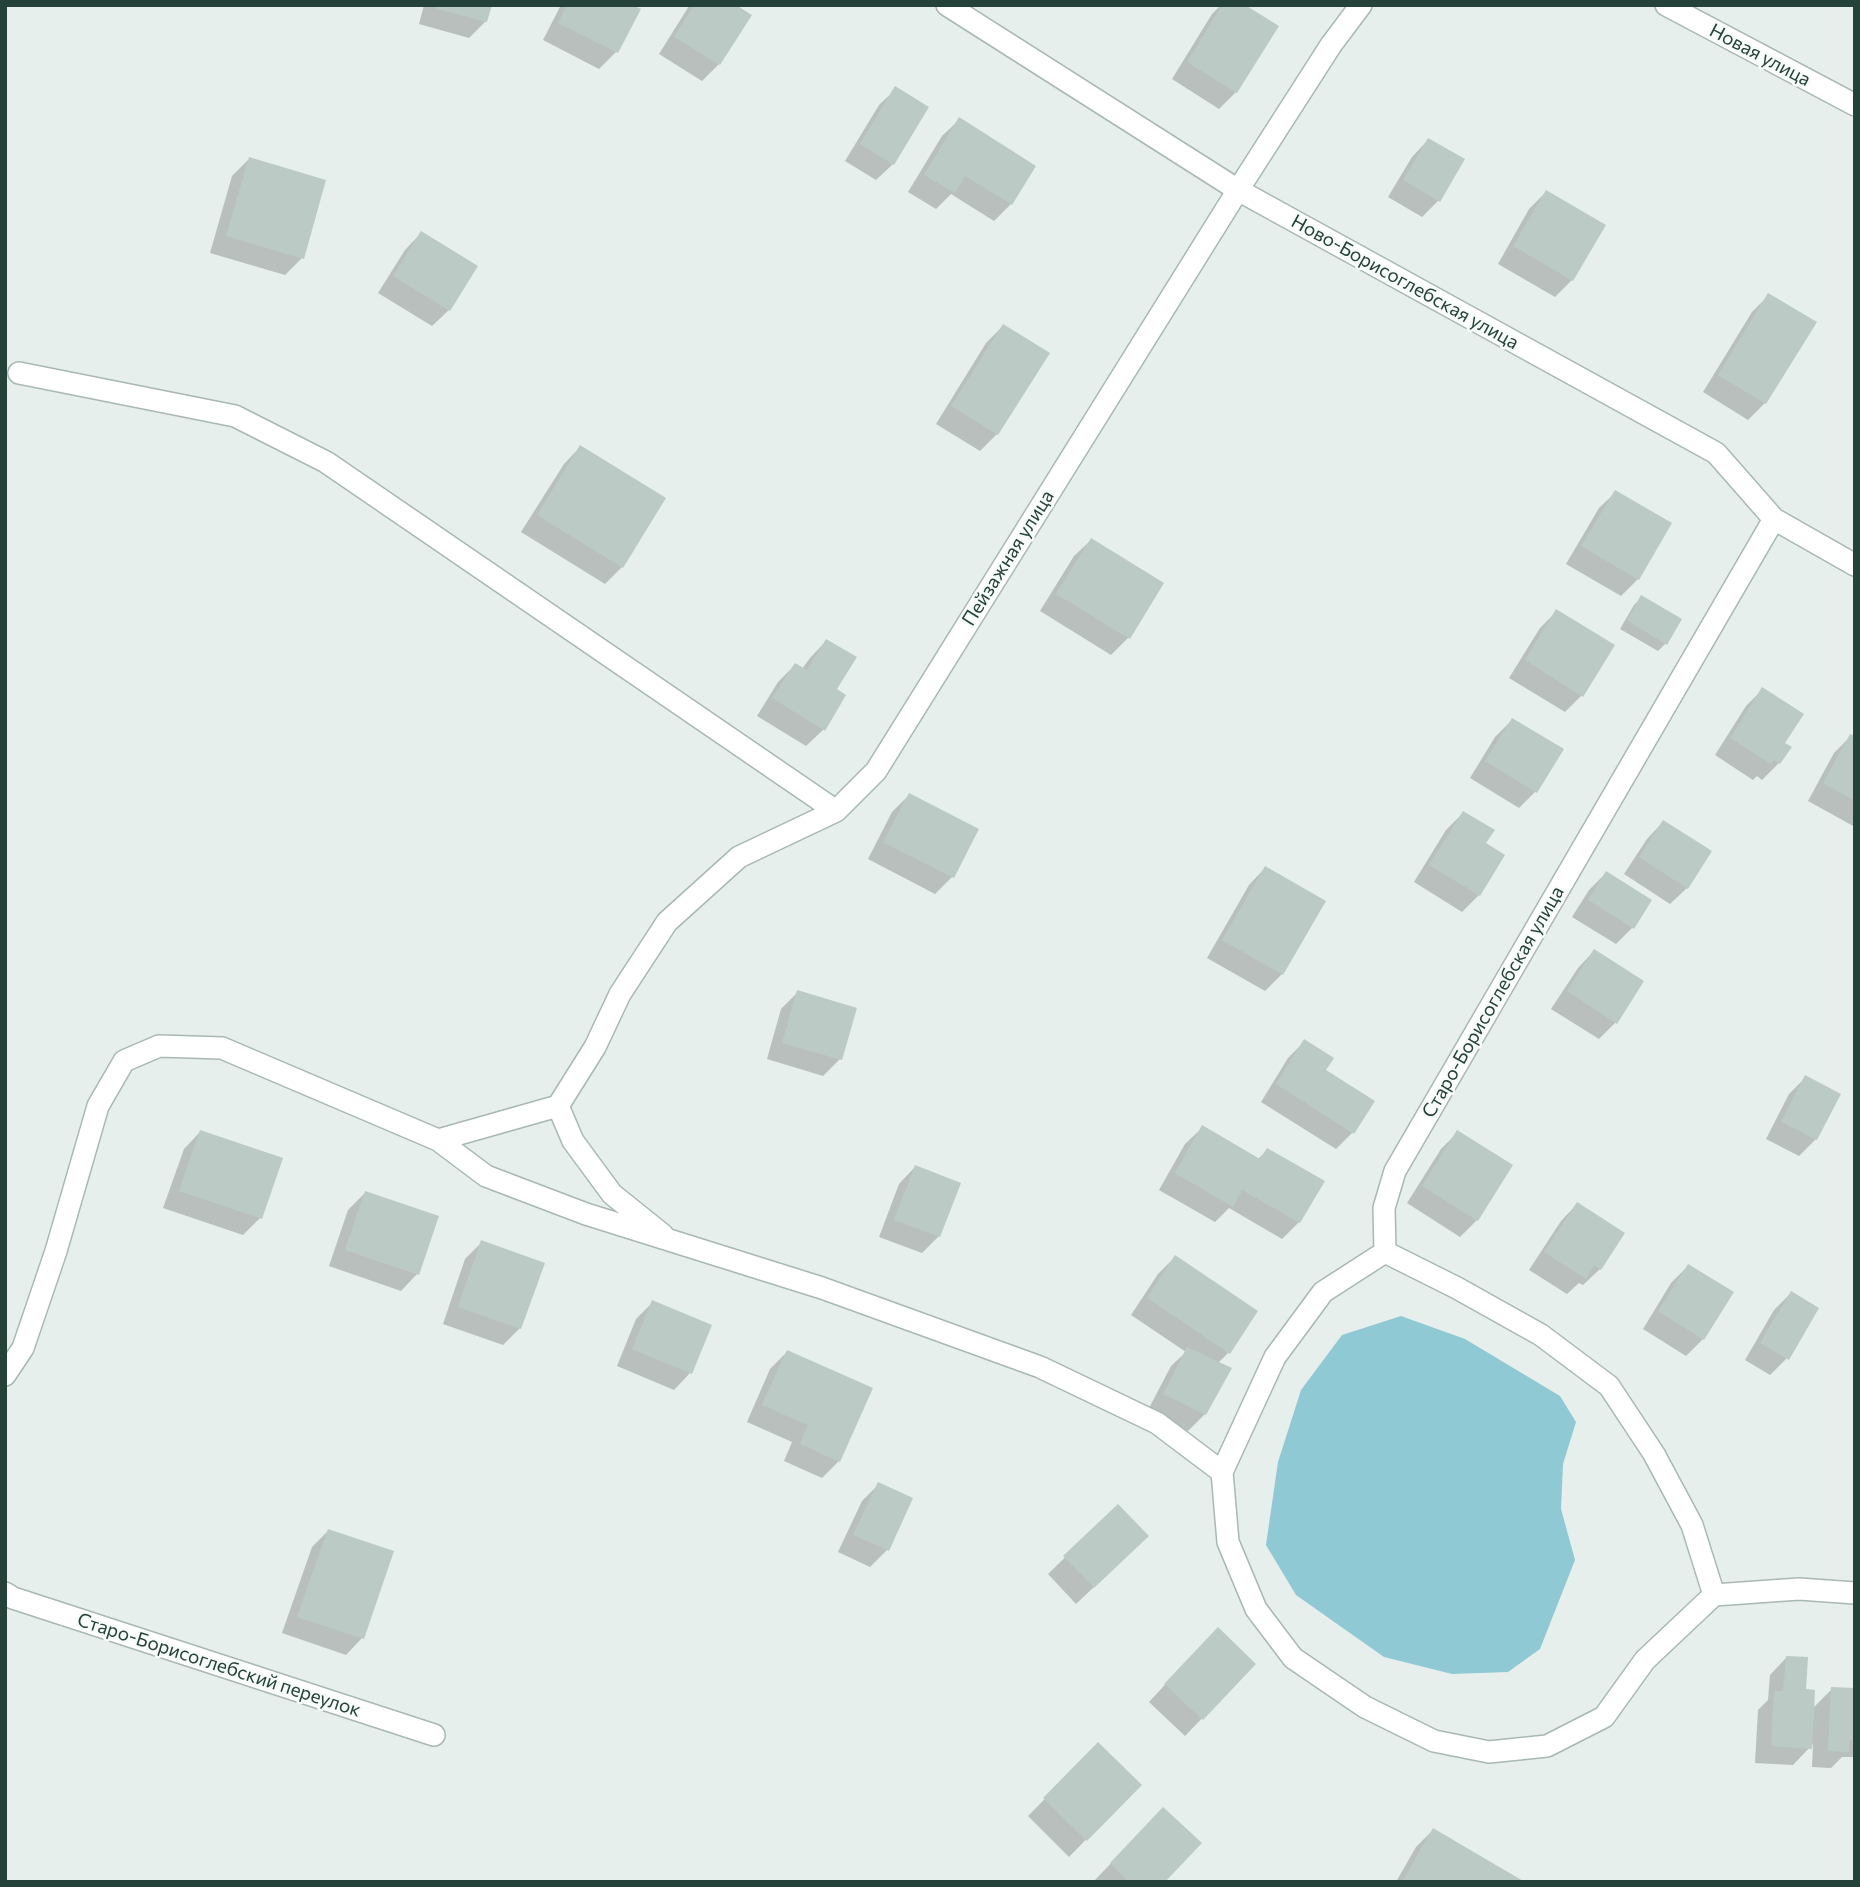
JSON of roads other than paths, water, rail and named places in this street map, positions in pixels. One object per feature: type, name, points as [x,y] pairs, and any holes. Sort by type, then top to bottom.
[{"type":"street","name":"Ново-Борисоглебская улица","points":[[947,5],[1238,190],[1716,453],[1774,519],[1855,565]]},
{"type":"street","name":"Пейзажная улица","points":[[558,1106],[595,1047],[620,994],[667,922],[738,857],[836,811],[876,771],[1238,190],[1331,45],[1360,5]]},
{"type":"street","name":"Новая улица","points":[[1666,5],[1855,105]]},
{"type":"street","points":[[19,373],[235,416],[326,462],[836,811]]},
{"type":"street","name":"Старо-Борисоглебская улица","points":[[1385,1252],[1384,1208],[1395,1171],[1774,519]]},
{"type":"street","points":[[5,1375],[23,1348],[56,1251],[98,1106],[124,1061],[159,1046],[222,1048],[438,1140],[486,1177],[586,1214],[822,1288],[1040,1367],[1157,1423],[1222,1472]]},
{"type":"street","points":[[438,1140],[558,1106],[573,1141],[612,1194],[673,1242]]},
{"type":"street","points":[[1714,1595],[1692,1525],[1654,1454],[1609,1386],[1541,1335],[1385,1252],[1323,1292],[1275,1357],[1222,1472],[1228,1542],[1256,1609],[1293,1658],[1365,1707],[1434,1741],[1489,1752],[1547,1746],[1604,1717],[1646,1660],[1714,1595],[1799,1590],[1855,1593]]},
{"type":"street","name":"Старо-Борисоглебский переулок","points":[[5,1593],[13,1598],[434,1735]]},
{"type":"water","points":[[1401,1316],[1465,1339],[1560,1396],[1576,1422],[1563,1464],[1561,1509],[1575,1560],[1540,1649],[1508,1672],[1452,1674],[1384,1657],[1296,1595],[1266,1545],[1278,1462],[1301,1390],[1342,1335]]}]
